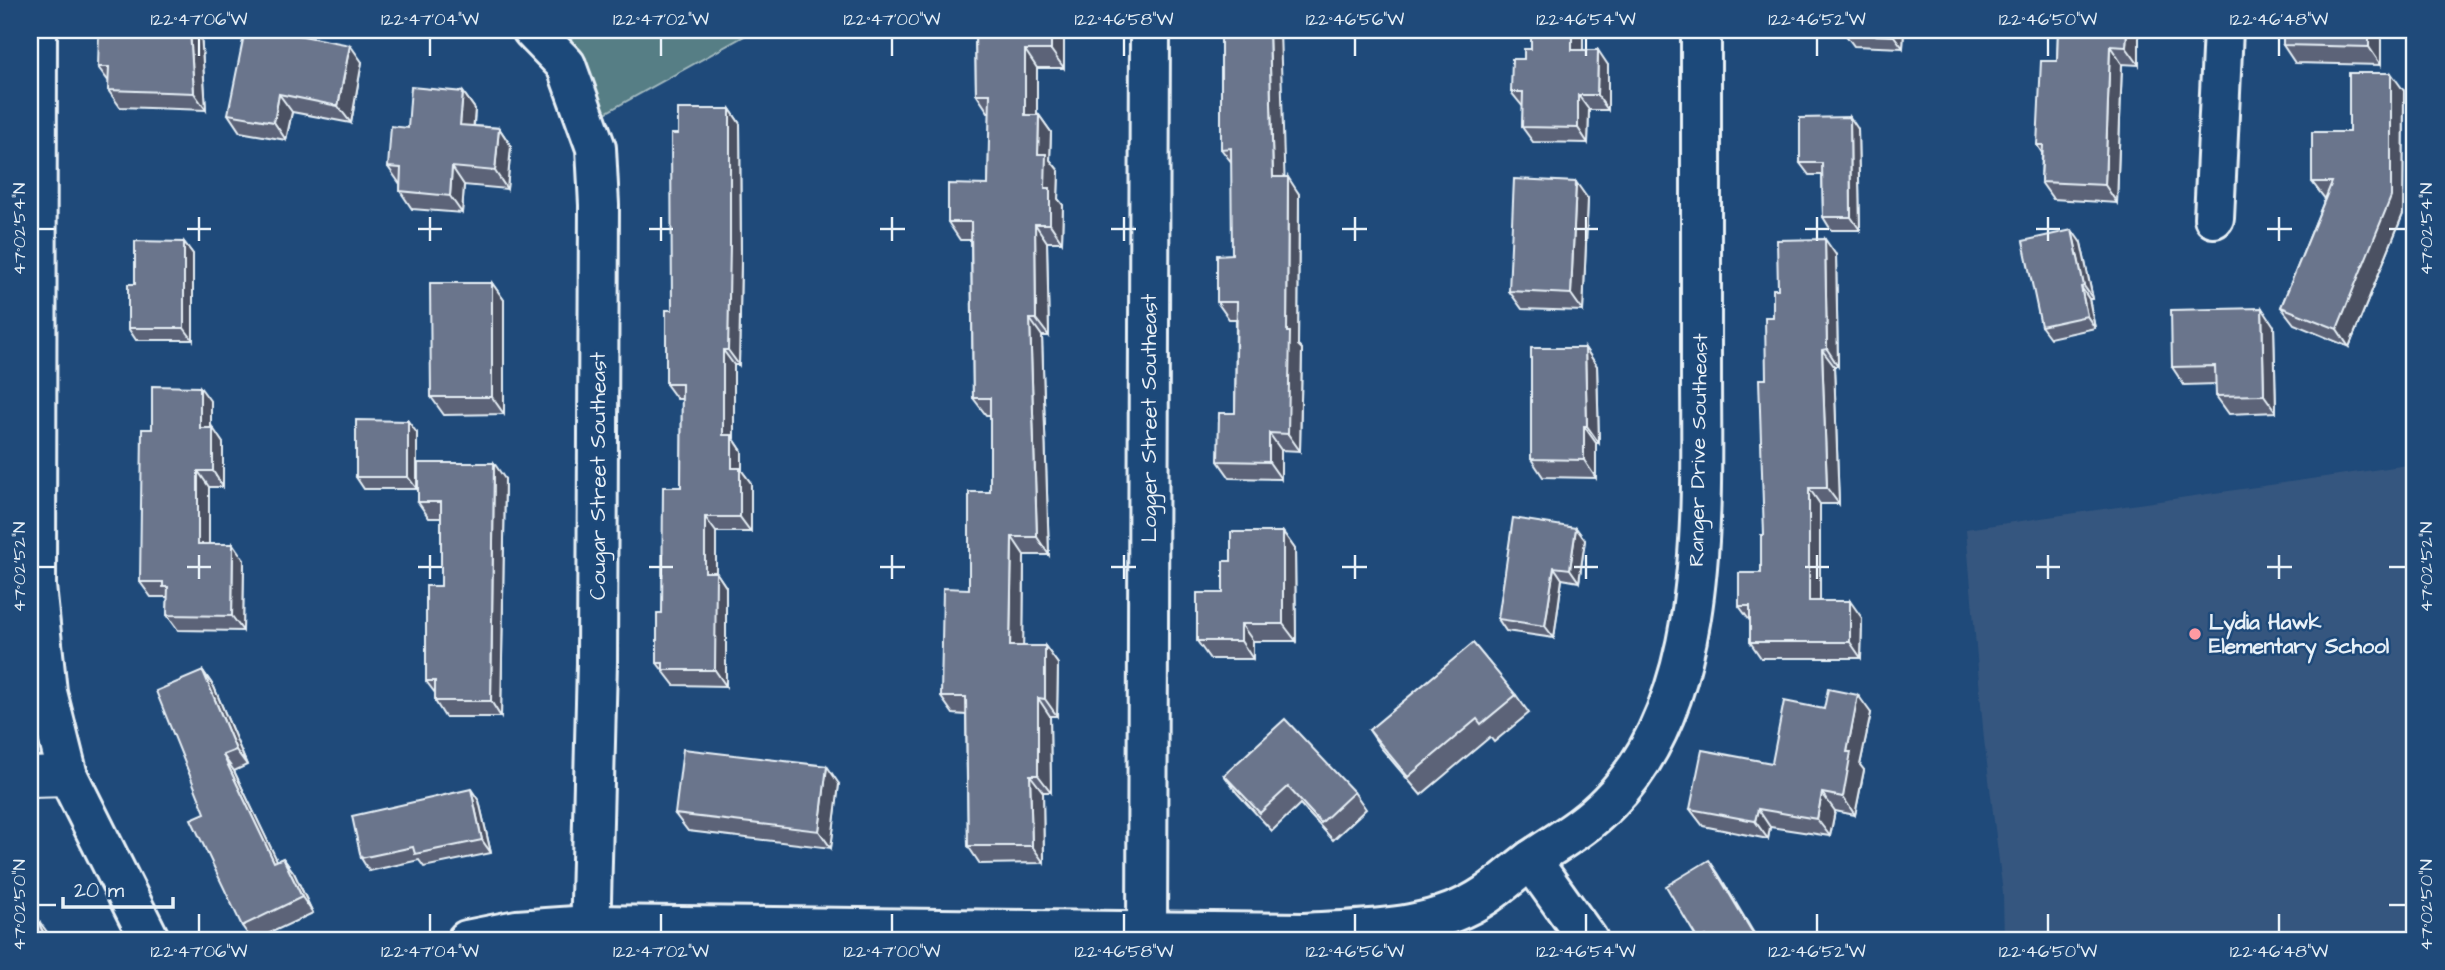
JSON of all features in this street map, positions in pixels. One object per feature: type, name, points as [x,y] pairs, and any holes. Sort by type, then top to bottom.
[{"type":"street","points":[[37,30],[36,586],[47,692],[68,776],[150,940]]},
{"type":"street","name":"Cougar Street Southeast","points":[[532,30],[566,65],[596,148],[599,205],[597,663],[590,933]]},
{"type":"street","name":"Logger Street Southeast","points":[[1147,932],[1150,30]]},
{"type":"street","name":"Ranger Drive Southeast","points":[[467,940],[517,930],[590,933],[1304,933],[1386,928],[1441,918],[1485,896],[1531,860],[1573,835],[1610,801],[1636,768],[1658,726],[1688,637],[1701,534],[1701,30]]},
{"type":"street","points":[[2214,218],[2223,30]]},
{"type":"street","points":[[30,777],[68,776]]},
{"type":"street","points":[[1531,860],[1588,940]]},
{"type":"shaded area","name":"Lydia Hawk Elementary School","points":[[2415,464],[2415,940],[2004,940],[2003,893],[1984,739],[1966,529]]},
{"type":"green space","points":[[567,30],[755,30],[605,113]]},
{"type":"building","points":[[99,30],[190,30],[194,93],[108,90],[109,67],[98,67]]},
{"type":"building","points":[[245,30],[288,30],[287,33],[350,45],[338,106],[279,94],[274,122],[228,114]]},
{"type":"building","points":[[975,30],[1051,30],[1051,50],[1025,50],[1025,115],[1039,115],[1038,154],[1046,154],[1045,188],[1050,188],[1050,224],[1035,224],[1036,319],[1030,319],[1037,537],[1012,537],[1010,646],[1045,646],[1045,699],[1038,698],[1038,775],[1030,775],[1032,846],[968,846],[966,697],[941,697],[943,588],[969,589],[969,492],[990,492],[990,398],[973,398],[971,222],[948,222],[948,184],[988,185],[990,94],[976,94]]},
{"type":"building","points":[[1221,30],[1269,30],[1273,177],[1288,177],[1288,434],[1269,433],[1269,462],[1218,461],[1219,413],[1235,413],[1237,302],[1217,302],[1217,255],[1232,254],[1231,148],[1221,149]]},
{"type":"building","points":[[1531,30],[1572,30],[1572,50],[1598,50],[1597,95],[1578,95],[1578,128],[1522,127],[1523,92],[1511,92],[1512,59],[1524,59],[1524,49],[1531,49]]},
{"type":"building","points":[[1846,30],[1895,30],[1894,36],[1845,34]]},
{"type":"building","points":[[2058,30],[2127,30],[2126,47],[2110,46],[2105,185],[2041,182],[2043,145],[2037,145],[2041,61],[2057,61]]},
{"type":"building","points":[[2283,30],[2369,30],[2369,47],[2283,45]]},
{"type":"building","points":[[2349,73],[2391,73],[2391,197],[2337,329],[2281,307],[2332,182],[2312,182],[2312,132],[2349,132]]},
{"type":"building","points":[[411,87],[463,92],[460,125],[499,128],[495,171],[452,167],[450,196],[400,191],[401,168],[388,167],[391,126],[408,128]]},
{"type":"building","points":[[678,109],[730,109],[728,350],[723,350],[723,435],[732,435],[732,468],[740,468],[740,517],[705,517],[705,572],[716,572],[715,670],[663,670],[663,663],[657,663],[657,613],[662,613],[663,487],[681,487],[682,384],[666,384],[666,310],[672,310],[671,134],[678,134]]},
{"type":"building","points":[[1850,117],[1851,217],[1823,217],[1822,163],[1800,163],[1800,118]]},
{"type":"building","points":[[1514,179],[1576,182],[1571,294],[1509,291]]},
{"type":"building","points":[[2072,230],[2084,286],[2081,287],[2087,316],[2041,326],[2023,241]]},
{"type":"building","points":[[1825,239],[1827,349],[1822,350],[1827,488],[1809,488],[1809,601],[1850,601],[1850,642],[1750,642],[1750,606],[1739,606],[1739,573],[1761,573],[1761,535],[1764,535],[1759,379],[1766,379],[1765,317],[1773,317],[1773,289],[1778,289],[1777,240]]},
{"type":"building","points":[[135,241],[184,242],[184,328],[128,328],[128,284],[135,284]]},
{"type":"building","points":[[430,283],[492,283],[492,397],[431,397]]},
{"type":"building","points":[[2262,308],[2264,395],[2216,396],[2215,366],[2172,367],[2171,310]]},
{"type":"building","points":[[1531,348],[1585,348],[1587,426],[1584,426],[1584,460],[1531,459]]},
{"type":"building","points":[[152,386],[200,387],[200,428],[213,428],[213,471],[198,471],[198,544],[233,544],[232,616],[167,615],[168,587],[163,587],[163,582],[140,582],[142,429],[152,429]]},
{"type":"building","points":[[356,420],[408,421],[408,477],[356,477]]},
{"type":"building","points":[[418,463],[494,463],[491,701],[435,701],[435,681],[426,681],[426,586],[441,586],[441,502],[418,502]]},
{"type":"building","points":[[1513,518],[1576,528],[1570,569],[1554,567],[1545,626],[1498,619]]},
{"type":"building","points":[[1231,532],[1283,532],[1283,624],[1241,624],[1241,641],[1197,641],[1197,593],[1223,593],[1223,561],[1231,561]]},
{"type":"building","points":[[1473,643],[1516,695],[1481,724],[1477,719],[1408,777],[1369,730]]},
{"type":"building","points":[[203,671],[236,750],[223,755],[274,862],[283,858],[302,897],[242,926],[191,819],[205,813],[156,691]]},
{"type":"building","points":[[1828,689],[1858,695],[1847,752],[1851,752],[1843,797],[1822,793],[1817,819],[1758,809],[1755,821],[1690,809],[1702,750],[1772,763],[1784,701],[1824,709]]},
{"type":"building","points":[[1285,719],[1354,792],[1321,823],[1288,787],[1260,813],[1224,775]]},
{"type":"building","points":[[683,749],[827,766],[819,831],[675,814]]},
{"type":"building","points":[[471,789],[482,840],[415,854],[413,847],[361,858],[352,816]]},
{"type":"building","points":[[1709,860],[1757,940],[1708,940],[1706,936],[1698,940],[1666,886]]},
{"type":"building","points":[[34,914],[47,940],[30,940],[30,916]]},
{"type":"building","points":[[1482,934],[1484,940],[1464,940]]},
{"type":"place","name":"Lydia Hawk Elementary School","points":[[2195,634]]}]
